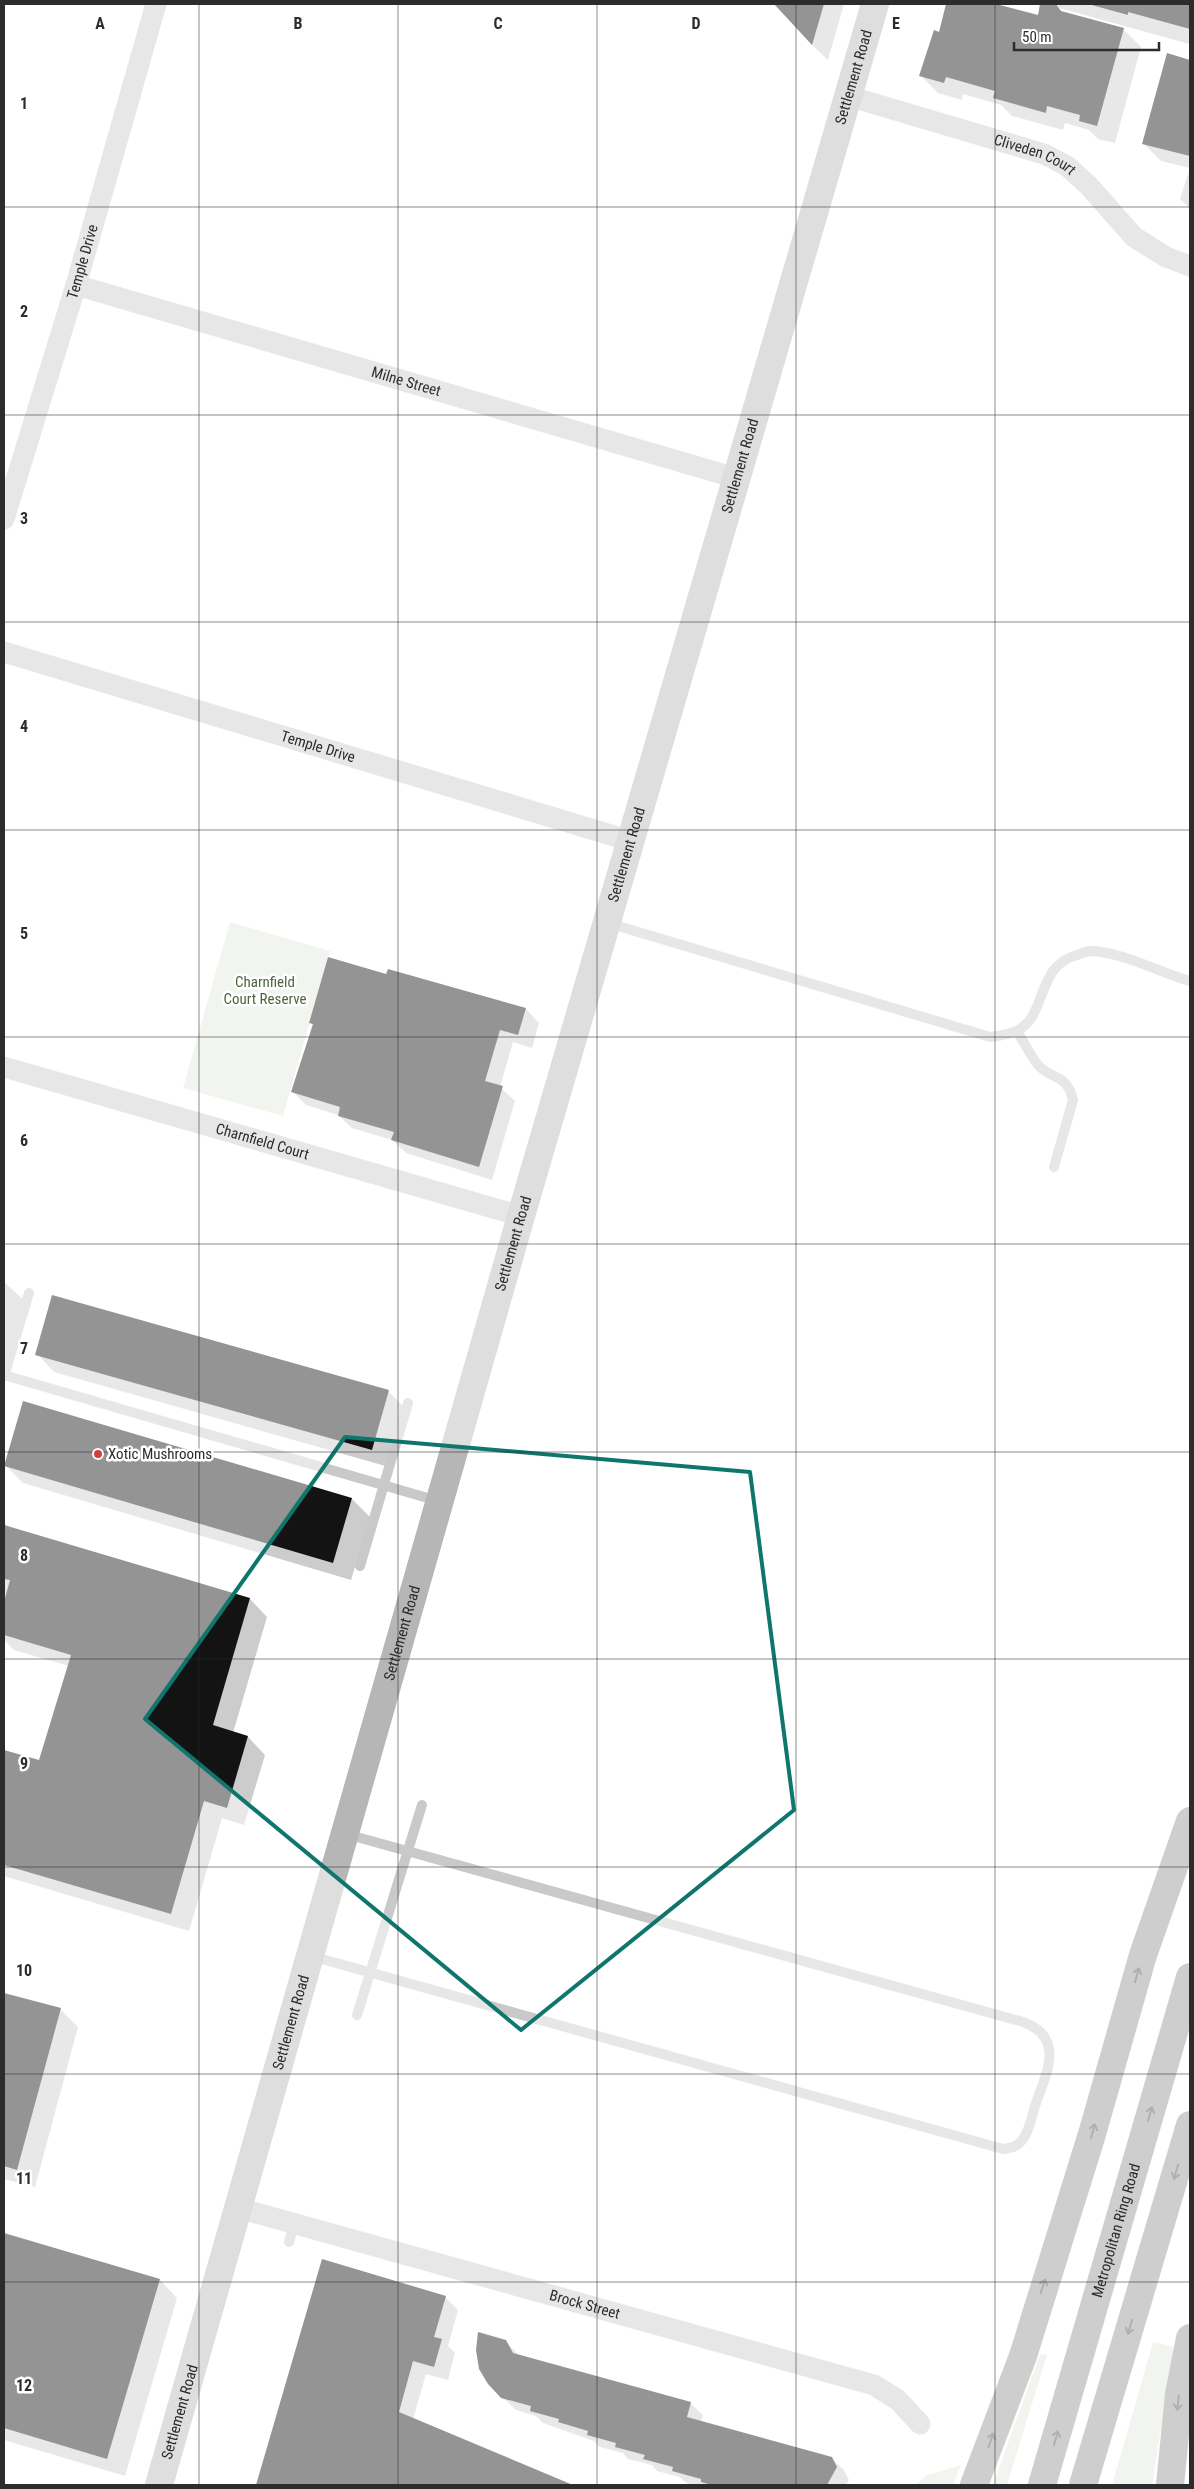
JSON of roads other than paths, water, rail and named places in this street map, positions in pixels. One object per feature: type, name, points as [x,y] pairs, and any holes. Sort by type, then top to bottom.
[{"type":"highway","points":[[974,2485],[1022,2356],[1092,2134],[1143,1955],[1190,1821]]},
{"type":"highway","name":"Metropolitan Ring Road","points":[[1042,2485],[1190,1977]]},
{"type":"highway","points":[[1083,2485],[1190,2125]]},
{"type":"highway","points":[[1170,2485],[1179,2394],[1190,2338]]},
{"type":"main road","name":"Settlement Road","points":[[158,2485],[521,1216],[875,4]]},
{"type":"street","name":"Temple Drive","points":[[4,519],[76,285],[156,4]]},
{"type":"street","name":"Cliveden Court","points":[[848,96],[1021,145],[1044,154],[1066,166],[1089,186],[1134,237],[1166,258],[1190,266]]},
{"type":"street","name":"Milne Street","points":[[76,285],[736,478]]},
{"type":"street","name":"Temple Drive","points":[[4,652],[631,840]]},
{"type":"street","name":"Charnfield Court","points":[[4,1067],[521,1216]]},
{"type":"street","name":"Brock Street","points":[[238,2208],[291,2233],[874,2385],[898,2400],[920,2424]]},
{"type":"lane","points":[[1063,4],[1190,39]]},
{"type":"lane","points":[[607,922],[990,1037],[1017,1031],[1030,1017],[1051,971],[1061,960],[1074,955],[1090,951],[1112,955],[1190,981]]},
{"type":"lane","points":[[1017,1031],[1040,1067],[1062,1080],[1071,1089],[1073,1100],[1054,1167]]},
{"type":"lane","points":[[29,1293],[4,1375],[439,1502]]},
{"type":"lane","points":[[360,1566],[408,1403]]},
{"type":"lane","points":[[357,2015],[422,1805]]},
{"type":"lane","points":[[310,1956],[1003,2149],[1014,2148],[1023,2139],[1049,2068],[1050,2051],[1046,2037],[1037,2027],[1023,2022],[345,1833]]},
{"type":"place","name":"Xotic Mushrooms","points":[[98,1454]]},
{"type":"park label","name":"Charnfield Court Reserve","points":[[265,990]]}]
